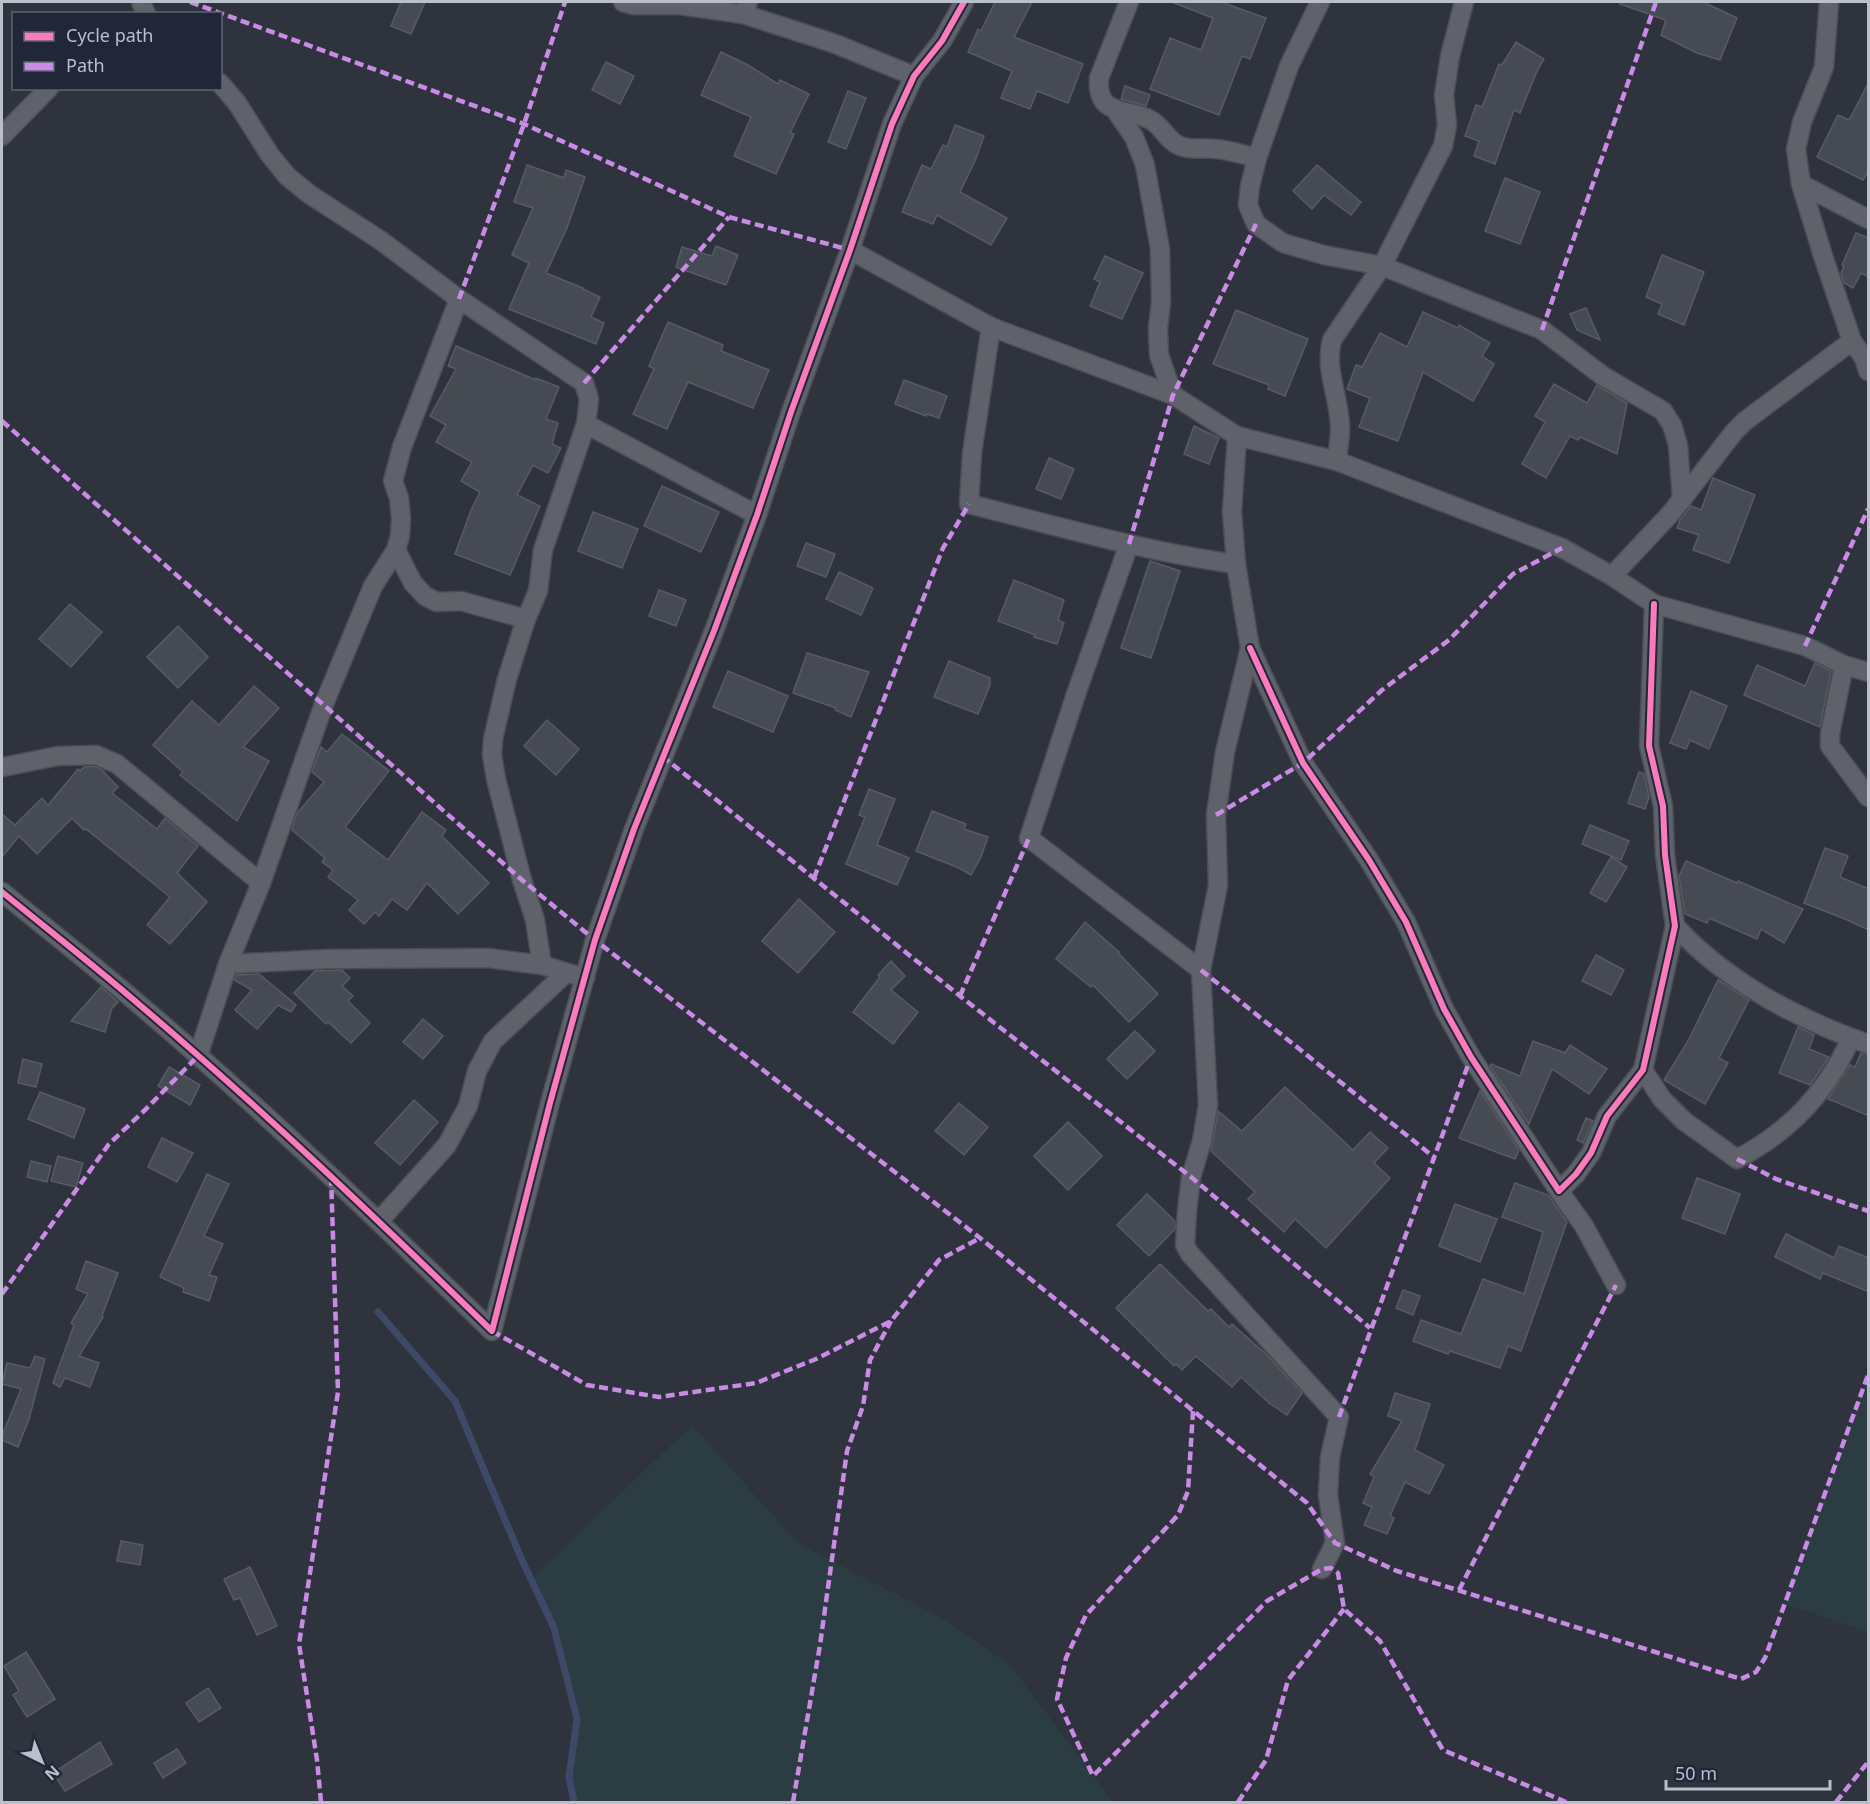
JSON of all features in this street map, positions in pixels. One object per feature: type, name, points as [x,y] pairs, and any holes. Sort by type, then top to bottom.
[{"type":"street","points":[[622,2],[634,5],[746,8],[914,76]]},
{"type":"street","points":[[2,892],[136,1001],[198,1056],[379,1221],[492,1331],[547,1115],[595,940],[634,829],[714,631],[757,515],[892,124],[914,76],[942,40],[964,2]]},
{"type":"street","points":[[1129,2],[1099,78],[1098,90],[1103,101],[1116,111],[1134,137],[1145,165],[1160,249],[1159,355],[1173,395]]},
{"type":"street","points":[[1320,2],[1289,66],[1257,158],[1248,205],[1256,224],[1283,243],[1324,255],[1382,266],[1542,330],[1603,376],[1663,411],[1672,425],[1678,445],[1682,500]]},
{"type":"street","points":[[1337,461],[1340,428],[1328,353],[1332,340],[1382,266],[1443,146],[1447,125],[1444,94],[1450,56],[1464,2]]},
{"type":"street","points":[[1829,2],[1824,67],[1802,122],[1796,149],[1801,184],[1852,341],[1864,358],[1869,371]]},
{"type":"street","points":[[222,85],[237,103],[270,155],[287,176],[309,194],[380,240],[459,299],[584,383],[589,399],[586,424],[543,550],[538,591],[526,619],[507,680],[493,738],[492,755],[496,779],[522,880],[536,920],[542,965]]},
{"type":"street","points":[[2,136],[47,90]]},
{"type":"street","points":[[1116,111],[1148,118],[1160,126],[1178,146],[1190,149],[1216,149],[1257,158]]},
{"type":"street","points":[[1801,184],[1869,219]]},
{"type":"street","points":[[850,250],[992,327],[1173,395],[1237,436],[1337,461],[1562,548],[1612,576],[1654,604],[1805,646],[1844,665],[1869,672]]},
{"type":"street","points":[[198,1056],[228,964],[261,883],[324,704],[373,586],[396,550],[401,518],[399,498],[393,481],[402,447],[459,299]]},
{"type":"street","points":[[992,327],[972,453],[969,504],[1129,544],[1236,564]]},
{"type":"street","points":[[1612,576],[1682,500],[1745,421],[1852,341]]},
{"type":"street","points":[[586,424],[757,515]]},
{"type":"street","points":[[1237,436],[1232,511],[1236,564],[1250,648],[1303,763],[1369,860],[1406,922],[1444,1009],[1471,1057],[1584,1226],[1616,1285]]},
{"type":"street","points":[[1129,544],[1076,694],[1029,838],[1201,970]]},
{"type":"street","points":[[396,550],[413,583],[425,597],[437,602],[461,601],[526,619]]},
{"type":"street","points":[[1559,1191],[1576,1174],[1591,1153],[1608,1116],[1643,1070],[1675,926],[1665,855],[1663,806],[1649,746],[1654,604]]},
{"type":"street","points":[[1250,648],[1225,752],[1216,815],[1218,885],[1201,970],[1208,1105],[1202,1141],[1191,1177],[1186,1211],[1185,1245],[1190,1254],[1339,1417],[1330,1457],[1328,1495],[1335,1542],[1322,1569]]},
{"type":"street","points":[[1844,665],[1830,734],[1830,746],[1869,797]]},
{"type":"street","points":[[2,764],[58,756],[96,755],[117,764],[261,883]]},
{"type":"street","points":[[1643,1070],[1662,1099],[1684,1121],[1737,1159],[1761,1147],[1793,1122],[1823,1087],[1841,1059],[1860,1041],[1811,1022],[1732,976],[1713,963],[1675,926]]},
{"type":"street","points":[[228,964],[328,959],[488,958],[542,965],[585,978]]},
{"type":"street","points":[[379,1221],[447,1145],[468,1106],[477,1071],[493,1041],[566,973]]},
{"type":"shaded area","points":[[1868,1375],[1868,1632],[1783,1603]]},
{"type":"shaded area","points":[[692,1425],[798,1543],[944,1619],[1011,1666],[1113,1802],[574,1802],[569,1777],[577,1718],[554,1628],[531,1579]]},
{"type":"building","points":[[401,2],[425,2],[411,34],[391,26]]},
{"type":"building","points":[[995,2],[1032,2],[1014,37],[1083,64],[1068,103],[1037,91],[1030,109],[1001,98],[1012,71],[968,52],[978,29],[981,31]]},
{"type":"building","points":[[1174,2],[1221,2],[1266,18],[1250,59],[1242,56],[1219,115],[1150,89],[1170,38],[1201,50],[1213,18]]},
{"type":"building","points":[[1621,2],[1703,2],[1737,18],[1720,60],[1697,53],[1661,35],[1666,20],[1620,4]]},
{"type":"building","points":[[1516,42],[1544,59],[1520,113],[1514,110],[1495,164],[1474,156],[1479,141],[1465,136],[1476,105],[1482,107],[1499,64],[1502,65]]},
{"type":"building","points":[[721,52],[748,65],[778,84],[780,80],[809,94],[790,133],[794,134],[776,174],[734,156],[751,117],[701,95]]},
{"type":"building","points":[[606,62],[634,76],[620,104],[592,90]]},
{"type":"building","points":[[1869,82],[1869,169],[1863,180],[1817,157],[1838,115],[1849,120]]},
{"type":"building","points":[[1125,86],[1150,95],[1146,106],[1121,99]]},
{"type":"building","points":[[848,91],[866,98],[846,149],[828,142]]},
{"type":"building","points":[[955,125],[984,136],[960,192],[1007,218],[991,245],[937,215],[933,224],[902,212],[922,165],[931,169],[943,145],[947,147]]},
{"type":"building","points":[[527,165],[564,178],[566,170],[585,177],[567,228],[546,273],[600,297],[591,317],[604,323],[596,344],[509,309],[529,263],[512,255],[533,208],[514,202]]},
{"type":"building","points":[[1317,165],[1361,202],[1351,215],[1324,195],[1312,209],[1293,191]]},
{"type":"building","points":[[1505,178],[1540,192],[1520,244],[1485,231]]},
{"type":"building","points":[[1856,233],[1869,238],[1869,277],[1861,273],[1853,288],[1844,283],[1841,273],[1844,266],[1842,265]]},
{"type":"building","points":[[716,246],[738,255],[726,285],[676,267],[682,247],[712,256]]},
{"type":"building","points":[[1662,255],[1704,272],[1684,325],[1658,314],[1662,304],[1646,297]]},
{"type":"building","points":[[1105,256],[1143,273],[1122,319],[1090,306],[1100,282],[1094,279]]},
{"type":"building","points":[[1586,308],[1600,340],[1577,330],[1570,314]]},
{"type":"building","points":[[1236,310],[1308,339],[1285,396],[1268,389],[1269,385],[1213,364]]},
{"type":"building","points":[[1423,312],[1458,328],[1459,325],[1490,343],[1482,356],[1494,364],[1473,401],[1423,372],[1398,441],[1359,427],[1370,398],[1347,389],[1356,365],[1362,367],[1380,333],[1407,347]]},
{"type":"building","points":[[668,322],[723,345],[721,351],[769,370],[753,408],[688,382],[667,429],[633,414],[654,369],[649,366]]},
{"type":"building","points":[[456,346],[536,380],[536,378],[559,387],[546,419],[558,423],[552,444],[561,448],[548,473],[533,465],[517,495],[540,506],[510,575],[455,554],[480,492],[461,481],[472,462],[436,442],[446,425],[430,416],[456,369],[448,366]]},
{"type":"building","points":[[904,380],[947,396],[939,418],[927,414],[926,416],[895,404]]},
{"type":"building","points":[[1554,384],[1587,403],[1597,385],[1627,403],[1617,454],[1580,437],[1578,440],[1570,436],[1546,478],[1522,464],[1545,422],[1535,416]]},
{"type":"building","points":[[1194,426],[1219,438],[1209,464],[1184,454]]},
{"type":"building","points":[[1049,458],[1074,469],[1061,499],[1036,489]]},
{"type":"building","points":[[1713,478],[1755,495],[1729,563],[1693,550],[1699,535],[1677,528],[1691,506],[1701,510]]},
{"type":"building","points":[[662,486],[719,512],[701,552],[644,526]]},
{"type":"building","points":[[593,512],[638,529],[622,568],[578,551]]},
{"type":"building","points":[[806,543],[835,554],[826,577],[797,566]]},
{"type":"building","points":[[1150,561],[1180,571],[1151,658],[1121,648]]},
{"type":"building","points":[[839,572],[873,588],[861,615],[826,599]]},
{"type":"building","points":[[1014,580],[1064,600],[1058,620],[1064,623],[1057,644],[1034,637],[1035,635],[998,621]]},
{"type":"building","points":[[659,590],[686,600],[676,626],[649,616]]},
{"type":"building","points":[[70,604],[102,632],[71,667],[39,639]]},
{"type":"building","points":[[178,626],[208,657],[178,688],[147,657]]},
{"type":"building","points":[[807,653],[869,672],[851,717],[835,710],[836,708],[793,693]]},
{"type":"building","points":[[949,661],[990,678],[990,685],[978,714],[934,697]]},
{"type":"building","points":[[1815,663],[1831,671],[1820,727],[1744,695],[1757,665],[1805,686]]},
{"type":"building","points":[[728,671],[788,696],[773,732],[713,707]]},
{"type":"building","points":[[254,686],[279,708],[243,747],[269,761],[237,821],[180,775],[183,772],[153,745],[192,701],[219,725]]},
{"type":"building","points":[[1691,691],[1727,706],[1709,749],[1690,740],[1686,749],[1670,743]]},
{"type":"building","points":[[547,720],[579,749],[556,775],[524,746]]},
{"type":"building","points":[[342,734],[389,771],[345,827],[388,860],[422,812],[446,830],[442,836],[489,883],[458,914],[427,883],[407,910],[392,899],[379,916],[375,912],[364,924],[349,910],[358,900],[328,877],[333,870],[322,862],[325,858],[292,830],[297,813],[324,782],[312,772],[321,747],[327,752]]},
{"type":"building","points":[[94,766],[101,769],[118,787],[112,793],[157,829],[165,818],[198,846],[177,873],[207,902],[170,944],[147,925],[170,897],[86,829],[84,830],[72,818],[37,854],[19,836],[2,857],[2,814],[15,825],[42,798],[48,805],[78,769],[80,771],[84,767]]},
{"type":"building","points":[[1639,772],[1644,774],[1649,797],[1645,809],[1628,803]]},
{"type":"building","points":[[869,789],[895,799],[877,845],[909,858],[897,885],[846,864],[865,817],[859,815]]},
{"type":"building","points":[[932,811],[966,824],[964,829],[988,837],[971,875],[916,851]]},
{"type":"building","points":[[1590,825],[1629,841],[1621,860],[1582,844]]},
{"type":"building","points":[[1825,848],[1848,856],[1840,877],[1869,889],[1869,930],[1804,903]]},
{"type":"building","points":[[1611,857],[1627,867],[1606,902],[1590,893]]},
{"type":"building","points":[[1686,861],[1803,909],[1784,943],[1761,929],[1757,939],[1709,918],[1707,923],[1685,914],[1679,876]]},
{"type":"building","points":[[799,899],[835,932],[798,973],[762,941]]},
{"type":"building","points":[[1085,922],[1119,952],[1158,994],[1129,1022],[1093,985],[1091,987],[1056,959]]},
{"type":"building","points":[[1596,955],[1624,970],[1611,995],[1582,981]]},
{"type":"building","points":[[891,961],[905,976],[891,990],[918,1012],[893,1044],[853,1012],[880,977],[878,975]]},
{"type":"building","points":[[342,970],[350,978],[342,986],[353,996],[348,1001],[370,1023],[351,1043],[328,1022],[326,1024],[294,993],[315,971]]},
{"type":"building","points":[[259,974],[296,1005],[291,1012],[278,1005],[257,1029],[235,1010],[252,990],[234,980],[236,975]]},
{"type":"building","points":[[1718,980],[1749,1000],[1719,1058],[1728,1063],[1705,1104],[1664,1080],[1688,1041]]},
{"type":"building","points":[[101,987],[118,1002],[112,1008],[105,1032],[71,1021]]},
{"type":"building","points":[[423,1019],[443,1036],[423,1059],[403,1042]]},
{"type":"building","points":[[1798,1027],[1814,1035],[1809,1049],[1829,1057],[1810,1085],[1779,1073]]},
{"type":"building","points":[[1135,1031],[1155,1051],[1127,1079],[1107,1059]]},
{"type":"building","points":[[1533,1041],[1565,1053],[1570,1045],[1607,1069],[1589,1094],[1552,1069],[1529,1124],[1490,1066],[1491,1064],[1520,1076]]},
{"type":"building","points":[[1861,1053],[1869,1055],[1869,1116],[1828,1099],[1850,1065],[1855,1067]]},
{"type":"building","points":[[23,1059],[42,1064],[36,1087],[18,1083]]},
{"type":"building","points":[[169,1067],[200,1085],[190,1105],[158,1086]]},
{"type":"building","points":[[1285,1087],[1353,1150],[1370,1132],[1388,1148],[1374,1163],[1390,1178],[1326,1248],[1295,1219],[1284,1232],[1248,1199],[1255,1192],[1211,1151],[1218,1111],[1242,1131]]},
{"type":"building","points":[[1480,1091],[1519,1150],[1515,1159],[1459,1138]]},
{"type":"building","points":[[40,1092],[85,1109],[74,1138],[28,1119]]},
{"type":"building","points":[[414,1100],[438,1122],[400,1165],[375,1143]]},
{"type":"building","points":[[959,1103],[988,1127],[964,1155],[935,1131]]},
{"type":"building","points":[[1586,1118],[1593,1121],[1583,1143],[1577,1140]]},
{"type":"building","points":[[1068,1122],[1102,1156],[1068,1190],[1034,1156]]},
{"type":"building","points":[[162,1138],[193,1153],[177,1182],[148,1167]]},
{"type":"building","points":[[58,1156],[83,1163],[76,1187],[51,1181]]},
{"type":"building","points":[[31,1161],[51,1166],[47,1182],[27,1177]]},
{"type":"building","points":[[207,1174],[229,1184],[204,1236],[223,1244],[209,1275],[217,1277],[209,1301],[183,1292],[184,1288],[160,1277]]},
{"type":"building","points":[[1697,1178],[1740,1194],[1725,1234],[1682,1218]]},
{"type":"building","points":[[1515,1183],[1548,1195],[1567,1222],[1521,1351],[1508,1346],[1500,1368],[1450,1351],[1448,1354],[1413,1341],[1421,1320],[1461,1334],[1483,1279],[1524,1294],[1543,1232],[1502,1217]]},
{"type":"building","points":[[1147,1194],[1175,1221],[1175,1229],[1149,1256],[1117,1225]]},
{"type":"building","points":[[1455,1204],[1497,1219],[1480,1262],[1439,1246]]},
{"type":"building","points":[[1786,1234],[1834,1258],[1839,1246],[1869,1258],[1869,1292],[1823,1273],[1820,1279],[1775,1257]]},
{"type":"building","points":[[86,1261],[118,1273],[103,1317],[79,1356],[99,1363],[90,1387],[65,1378],[60,1387],[53,1383],[74,1325],[71,1323],[88,1294],[76,1289]]},
{"type":"building","points":[[1160,1264],[1208,1311],[1211,1309],[1229,1327],[1232,1324],[1267,1355],[1302,1393],[1287,1415],[1269,1403],[1241,1377],[1232,1387],[1196,1356],[1182,1370],[1176,1364],[1174,1366],[1116,1308]]},
{"type":"building","points":[[1403,1290],[1420,1296],[1413,1315],[1396,1308]]},
{"type":"building","points":[[35,1356],[45,1359],[29,1419],[18,1447],[2,1440],[2,1436],[21,1389],[2,1384],[7,1363],[30,1368]]},
{"type":"building","points":[[1395,1393],[1430,1404],[1415,1450],[1444,1465],[1429,1494],[1405,1482],[1390,1516],[1394,1518],[1387,1534],[1364,1525],[1372,1507],[1363,1503],[1374,1477],[1370,1474],[1402,1421],[1388,1416]]},
{"type":"building","points":[[121,1541],[143,1545],[140,1565],[117,1561]]},
{"type":"building","points":[[250,1567],[277,1626],[257,1635],[240,1598],[234,1600],[224,1579]]},
{"type":"building","points":[[26,1652],[55,1699],[27,1717],[13,1695],[19,1691],[4,1666]]},
{"type":"building","points":[[208,1688],[221,1708],[199,1722],[186,1703]]},
{"type":"building","points":[[100,1742],[112,1764],[65,1791],[53,1773]]},
{"type":"building","points":[[177,1749],[186,1763],[163,1778],[154,1763]]},
{"type":"waterway","points":[[378,1312],[455,1401],[521,1558],[554,1628],[577,1719],[569,1777],[574,1802]]},
{"type":"marked path","points":[[190,2],[217,12]]},
{"type":"marked path","points":[[459,299],[524,124],[565,2]]},
{"type":"marked path","points":[[1542,330],[1656,2]]},
{"type":"marked path","points":[[222,14],[524,124],[729,217],[850,250]]},
{"type":"marked path","points":[[584,383],[729,217]]},
{"type":"marked path","points":[[1129,544],[1173,395],[1256,224]]},
{"type":"marked path","points":[[2,421],[522,880],[595,940],[980,1238],[1307,1503],[1335,1543],[1397,1571],[1741,1679],[1756,1672],[1765,1658],[1868,1375]]},
{"type":"marked path","points":[[814,878],[943,548],[969,504]]},
{"type":"marked path","points":[[1805,646],[1868,509]]},
{"type":"marked path","points":[[1216,815],[1303,763],[1382,690],[1449,640],[1513,574],[1562,548]]},
{"type":"marked path","points":[[662,756],[960,996],[1191,1177],[1370,1328]]},
{"type":"marked path","points":[[960,996],[1029,838]]},
{"type":"marked path","points":[[1201,970],[1435,1158]]},
{"type":"marked path","points":[[2,1294],[109,1144],[198,1056]]},
{"type":"marked path","points":[[1339,1417],[1471,1057]]},
{"type":"marked path","points":[[1737,1159],[1776,1179],[1868,1211]]},
{"type":"marked path","points":[[321,1802],[317,1760],[299,1644],[338,1392],[331,1175]]},
{"type":"marked path","points":[[492,1331],[587,1385],[659,1397],[756,1383],[816,1359],[891,1321],[939,1260],[980,1238]]},
{"type":"marked path","points":[[1459,1590],[1616,1285]]},
{"type":"marked path","points":[[793,1802],[820,1645],[847,1451],[863,1406],[870,1360],[891,1321]]},
{"type":"marked path","points":[[1193,1411],[1188,1491],[1178,1515],[1086,1615],[1066,1658],[1057,1699],[1093,1776],[1267,1601],[1322,1569],[1331,1568],[1338,1573],[1344,1609],[1380,1641],[1443,1750],[1566,1802]]},
{"type":"marked path","points":[[1238,1802],[1266,1760],[1288,1680],[1344,1609]]},
{"type":"marked path","points":[[1836,1802],[1868,1762]]},
{"type":"cycle path","points":[[2,892],[119,987],[227,1081],[492,1331],[550,1103],[595,940],[634,829],[714,631],[757,515],[892,124],[914,76],[942,41],[964,2]]},
{"type":"cycle path","points":[[1250,648],[1303,763],[1369,860],[1406,922],[1444,1009],[1471,1057],[1559,1191],[1576,1174],[1591,1153],[1607,1116],[1643,1070],[1675,926],[1665,855],[1663,806],[1649,746],[1654,604]]}]
